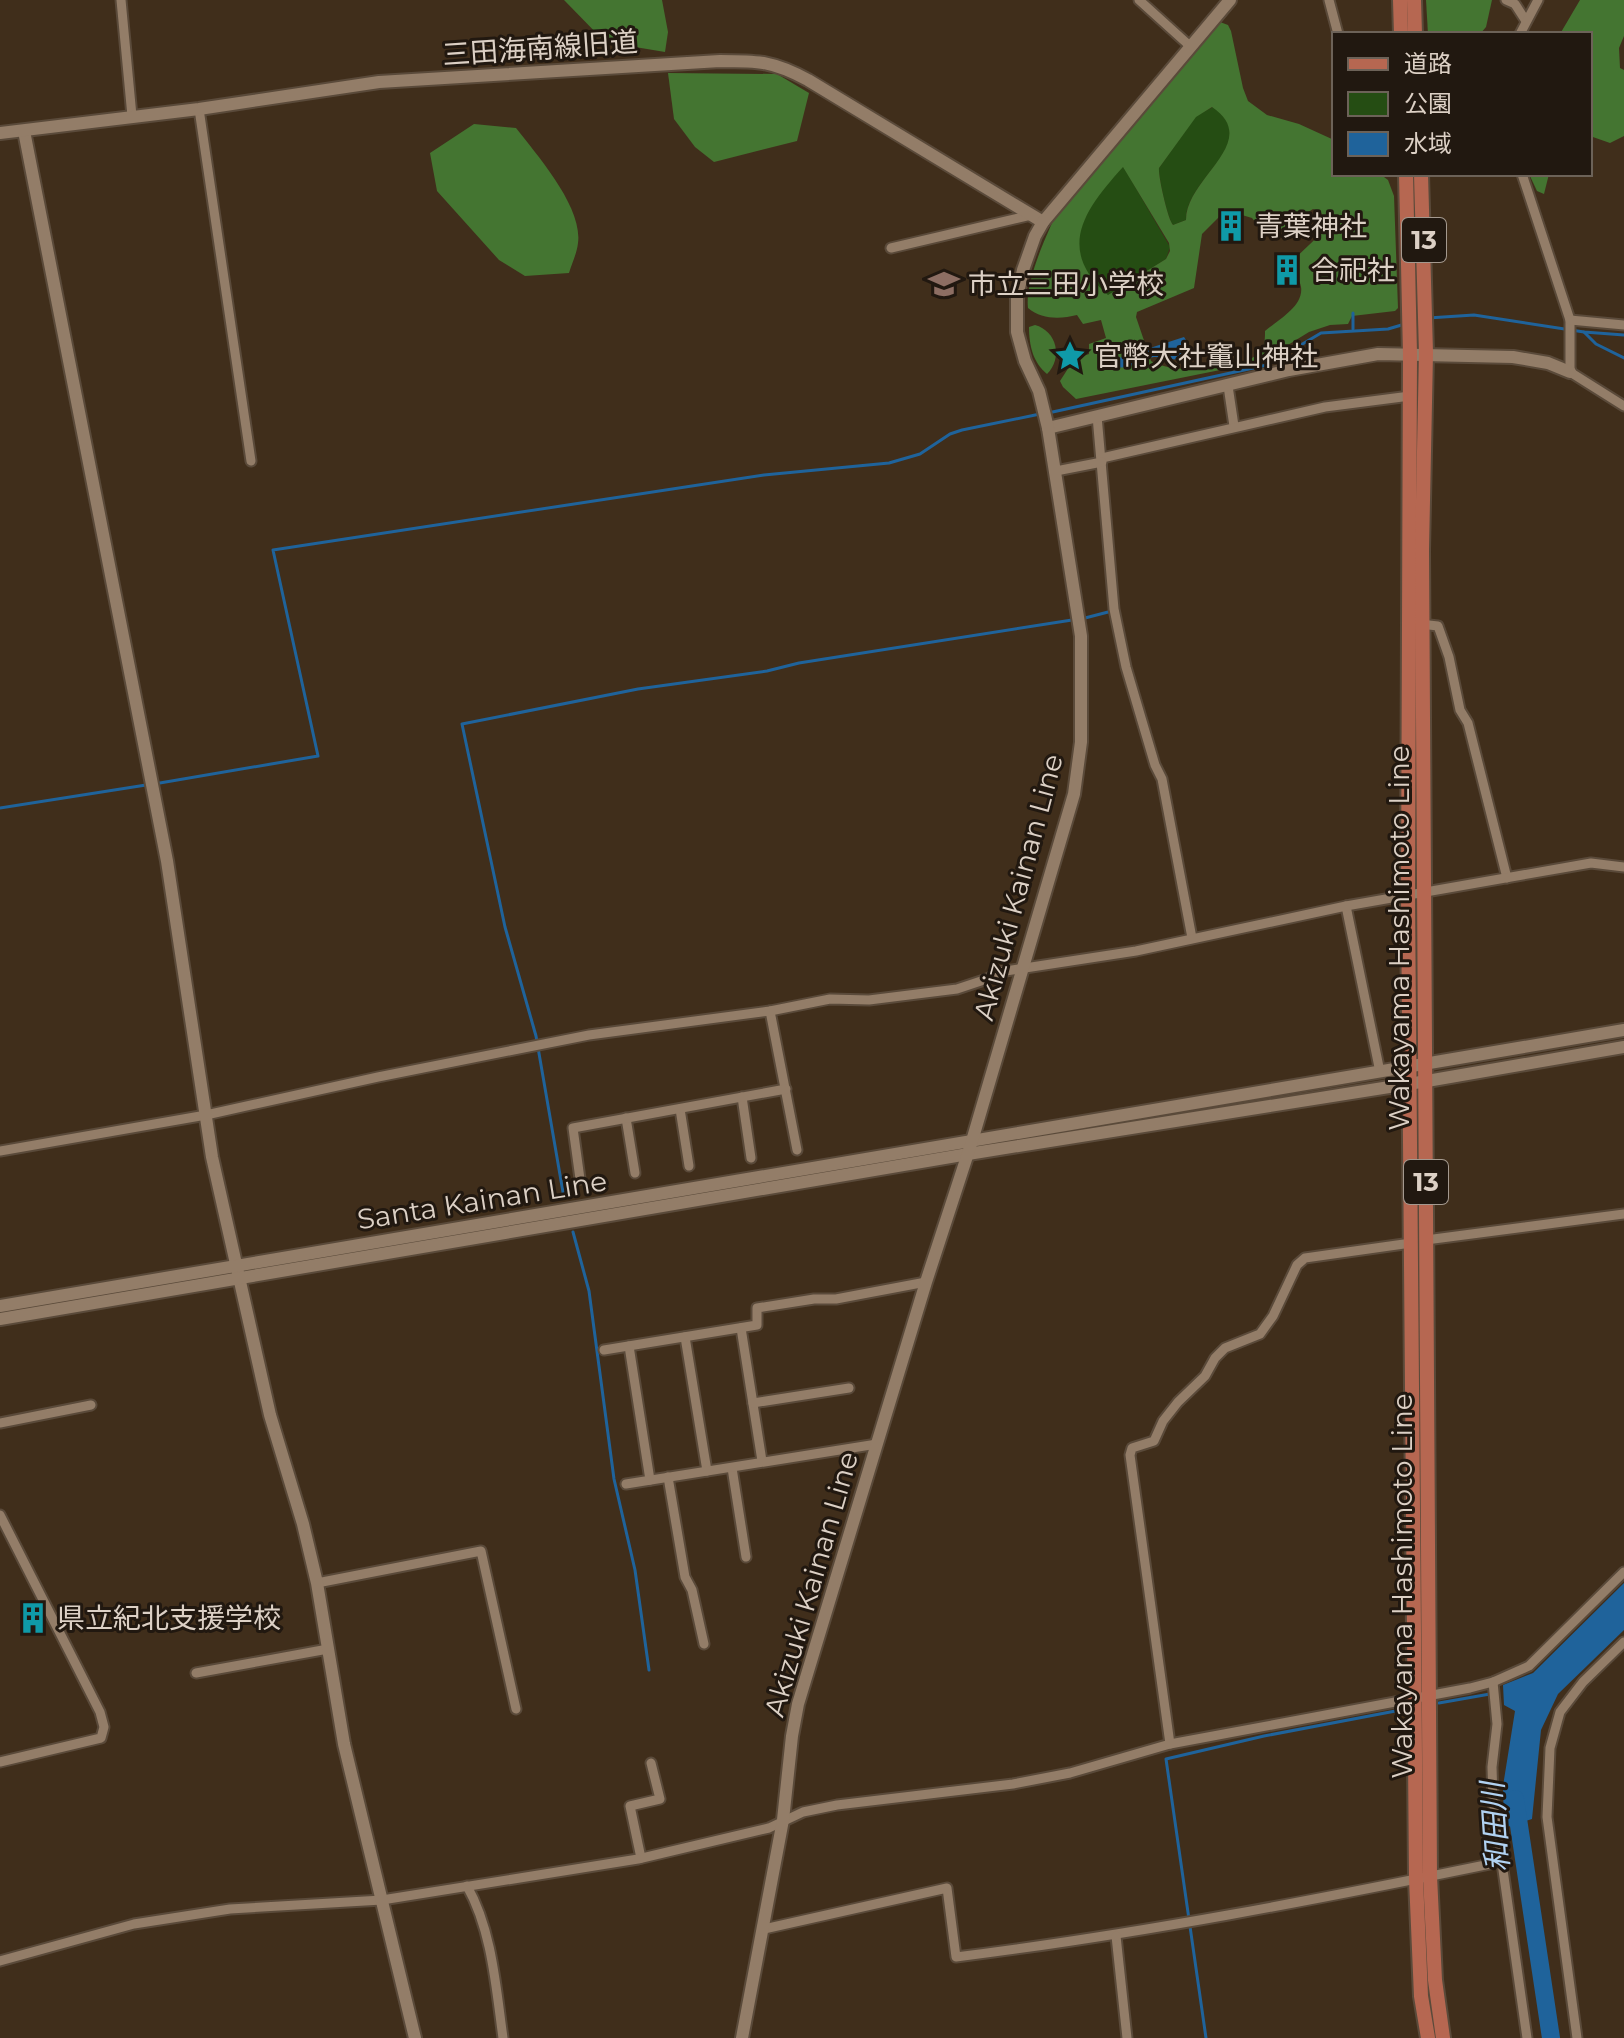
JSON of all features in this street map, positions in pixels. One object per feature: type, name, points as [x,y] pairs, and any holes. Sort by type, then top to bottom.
[{"type":"main road","name":"Akizuki Kainan Line","points":[[742,2038],[783,1820],[798,1704],[972,1141],[1074,794],[1081,742],[1081,636],[1048,424],[1017,332],[1016,315],[1023,270],[1043,222],[1230,0]]},
{"type":"main road","points":[[1400,0],[1401,32]]},
{"type":"main road","points":[[1414,0],[1415,32]]},
{"type":"main road","name":"三田海南線旧道","points":[[0,133],[199,109],[379,82],[760,61],[781,65],[808,80],[1043,222]]},
{"type":"main road","points":[[24,131],[167,861],[212,1157],[270,1415],[303,1524],[317,1583],[344,1744],[415,2038]]},
{"type":"main road","name":"Wakayama Hashimoto Line","points":[[1406,176],[1427,1063],[1418,1242]]},
{"type":"main road","name":"Wakayama Hashimoto Line","points":[[1421,176],[1426,353],[1408,896],[1410,1066],[1418,1242],[1423,1878],[1421,1996],[1428,2038]]},
{"type":"main road","points":[[1048,424],[1097,416],[1345,358],[1426,353],[1513,357],[1548,363],[1570,372]]},
{"type":"main road","points":[[972,1141],[1624,1030]]},
{"type":"main road","points":[[968,1154],[1624,1047]]},
{"type":"main road","name":"Santa Kainan Line","points":[[0,1306],[972,1141]]},
{"type":"main road","name":"Santa Kainan Line","points":[[0,1319],[968,1154]]},
{"type":"main road","name":"Wakayama Hashimoto Line","points":[[1423,1878],[1443,2038]]},
{"type":"street","points":[[121,0],[132,116]]},
{"type":"street","points":[[1139,0],[1191,47]]},
{"type":"street","points":[[1329,0],[1337,32]]},
{"type":"street","points":[[1506,0],[1515,4],[1526,21]]},
{"type":"street","points":[[1521,32],[1538,0]]},
{"type":"street","points":[[199,109],[251,461]]},
{"type":"street","points":[[1523,176],[1570,322],[1570,372],[1624,406]]},
{"type":"street","points":[[891,248],[1031,215]]},
{"type":"street","points":[[1570,322],[1624,325]]},
{"type":"street","points":[[1228,386],[1234,426]]},
{"type":"street","points":[[1056,471],[1234,426],[1325,407],[1410,396]]},
{"type":"street","points":[[1097,416],[1114,609],[1126,667],[1162,779],[1192,938]]},
{"type":"street","points":[[1416,624],[1438,626],[1449,657],[1460,710],[1468,723],[1507,878]]},
{"type":"street","points":[[0,1151],[206,1115],[589,1035],[770,1011],[830,999],[869,1000],[957,989],[999,972],[1136,951],[1346,906],[1591,863],[1624,867]]},
{"type":"street","points":[[1346,906],[1380,1072]]},
{"type":"street","points":[[770,1011],[797,1150]]},
{"type":"street","points":[[580,1179],[573,1128],[786,1089]]},
{"type":"street","points":[[742,1097],[751,1158]]},
{"type":"street","points":[[680,1109],[689,1166]]},
{"type":"street","points":[[626,1118],[635,1173]]},
{"type":"street","points":[[1170,1744],[1130,1455],[1132,1448],[1154,1441],[1170,1411],[1205,1376],[1225,1348],[1260,1334],[1273,1316],[1297,1265],[1305,1258],[1624,1214]]},
{"type":"street","points":[[604,1350],[757,1325],[757,1308],[814,1299],[836,1299],[926,1282]]},
{"type":"street","points":[[741,1328],[762,1461]]},
{"type":"street","points":[[685,1337],[707,1471]]},
{"type":"street","points":[[629,1346],[650,1480]]},
{"type":"street","points":[[753,1403],[849,1388]]},
{"type":"street","points":[[0,1423],[91,1405]]},
{"type":"street","points":[[626,1484],[877,1444]]},
{"type":"street","points":[[732,1468],[746,1557]]},
{"type":"street","points":[[668,1477],[685,1577],[692,1590],[704,1644]]},
{"type":"street","points":[[0,1515],[100,1712],[104,1727],[101,1738],[0,1762]]},
{"type":"street","points":[[317,1583],[481,1551],[516,1709]]},
{"type":"street","points":[[0,1961],[147,1921],[230,1909],[382,1900],[641,1858],[769,1828],[783,1820],[837,1805],[922,1797],[1070,1773],[1170,1744],[1493,1682],[1529,1666],[1624,1572]]},
{"type":"street","points":[[1577,2038],[1547,1817],[1550,1748],[1560,1712],[1583,1682],[1624,1642]]},
{"type":"street","points":[[196,1673],[328,1649]]},
{"type":"street","points":[[1493,1682],[1497,1724],[1492,1767],[1493,1800],[1527,2038]]},
{"type":"street","points":[[641,1858],[630,1806],[660,1799],[651,1763]]},
{"type":"street","points":[[764,1929],[947,1888],[956,1957],[1116,1936],[1273,1909],[1500,1862]]},
{"type":"street","points":[[467,1886],[479,1908],[498,1997],[503,2038]]},
{"type":"street","points":[[1116,1936],[1127,2038]]},
{"type":"green space","points":[[564,0],[662,0],[668,32],[665,52],[605,42]]},
{"type":"green space","points":[[1426,0],[1492,0],[1486,27],[1482,32],[1428,32]]},
{"type":"green space","points":[[1580,0],[1624,0],[1624,36],[1619,48],[1620,68],[1624,70],[1624,136],[1610,143],[1592,137],[1592,32],[1561,32]]},
{"type":"green space","points":[[1220,22],[1228,25],[1231,31],[1248,101],[1267,115],[1299,124],[1332,139],[1332,176],[1383,176],[1388,180],[1394,196],[1398,308],[1395,311],[1352,316],[1348,324],[1330,325],[1309,332],[1260,362],[1076,399],[1060,381],[1069,367],[1069,361],[1089,354],[1089,344],[1106,338],[1101,320],[1083,324],[1077,315],[1052,318],[1028,308],[1032,276],[1053,221]],"holes":[[[1212,107],[1226,120],[1229,133],[1226,147],[1197,189],[1189,204],[1186,220],[1173,225],[1159,168],[1196,117]],[[1123,167],[1169,243],[1170,251],[1166,259],[1108,295],[1092,278],[1083,262],[1079,245],[1081,230],[1097,198]],[[1313,209],[1320,211],[1329,226],[1289,264],[1300,284],[1301,294],[1289,312],[1265,331],[1262,350],[1241,363],[1209,369],[1175,368],[1151,361],[1137,312],[1194,288],[1202,234],[1221,215],[1232,212],[1252,218],[1270,236]]]},
{"type":"green space","points":[[668,73],[777,74],[809,93],[797,141],[714,162],[695,147],[674,119]]},
{"type":"green space","points":[[1213,107],[1226,120],[1230,134],[1226,147],[1197,189],[1189,204],[1186,220],[1173,225],[1159,168],[1196,116]]},
{"type":"green space","points":[[474,124],[516,128],[557,182],[578,229],[577,247],[569,273],[525,276],[499,260],[437,191],[430,153]]},
{"type":"green space","points":[[1123,166],[1170,247],[1166,259],[1107,296],[1083,267],[1079,239],[1088,212]]},
{"type":"green space","points":[[1530,176],[1548,176],[1544,194],[1537,191]]},
{"type":"green space","points":[[1035,325],[1048,333],[1055,346],[1055,360],[1047,374],[1038,365],[1031,347],[1029,327]]},
{"type":"water","points":[[1184,337],[1188,345],[1182,358],[1154,357],[1127,367],[1117,367],[1119,358]]},
{"type":"water","points":[[1624,1583],[1624,1630],[1558,1694],[1541,1730],[1532,1819],[1504,1828],[1503,1786],[1515,1711],[1504,1705],[1503,1685],[1533,1673]]},
{"type":"waterway","points":[[1353,313],[1353,329]]},
{"type":"waterway","points":[[1428,318],[1474,315],[1624,335]]},
{"type":"waterway","points":[[1048,413],[1267,365],[1321,333],[1388,329],[1405,324]]},
{"type":"waterway","points":[[1584,332],[1596,344],[1624,358]]},
{"type":"waterway","points":[[154,784],[318,756],[273,550],[764,475],[889,463],[920,454],[950,434],[962,430],[1040,414]]},
{"type":"waterway","points":[[1085,618],[1112,611]]},
{"type":"waterway","points":[[564,1198],[536,1036],[505,927],[462,724],[638,689],[767,671],[799,663],[1072,620]]},
{"type":"waterway","points":[[0,808],[146,785]]},
{"type":"waterway","points":[[573,1232],[589,1291],[614,1479],[635,1570],[649,1670]]},
{"type":"waterway","points":[[1439,1703],[1490,1694]]},
{"type":"waterway","points":[[1206,2038],[1166,1759],[1264,1736],[1406,1709]]},
{"type":"waterway","name":"和田川","points":[[1515,1799],[1551,2038]]},
{"type":"place","name":"青葉神社","points":[[1231,226]]},
{"type":"place","name":"合祀社","points":[[1287,270]]},
{"type":"place","name":"市立三田小学校","points":[[944,284]]},
{"type":"place","name":"官幣大社竃山神社","points":[[1070,356]]},
{"type":"place","name":"県立紀北支援学校","points":[[33,1618]]}]
